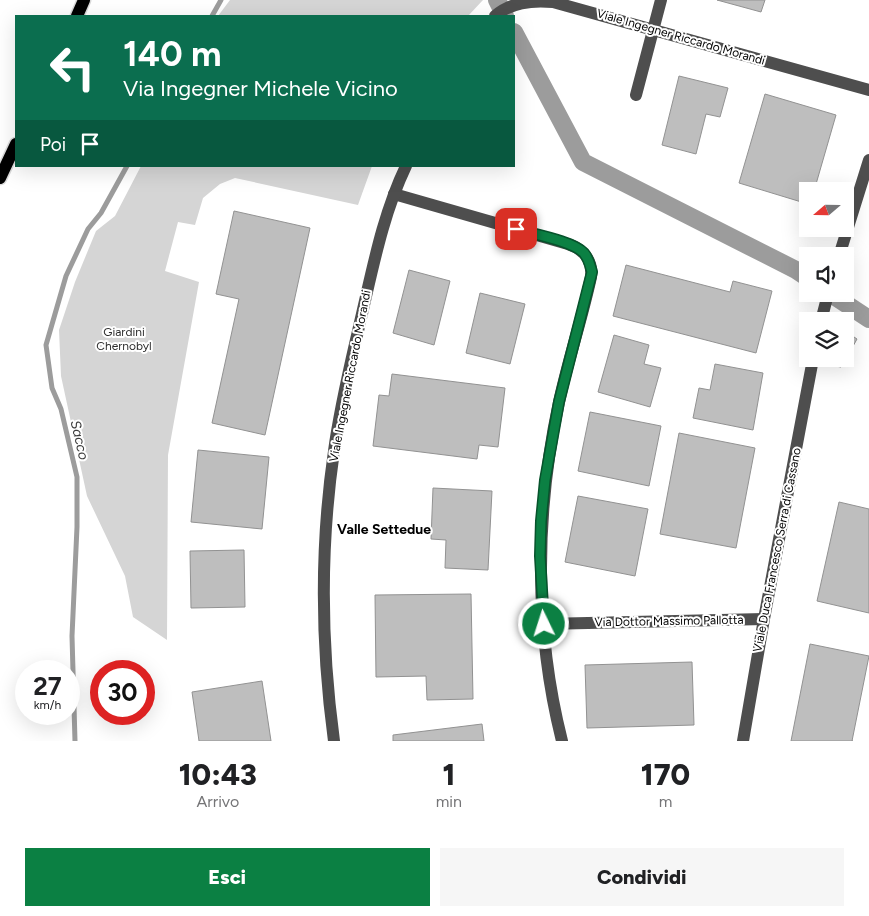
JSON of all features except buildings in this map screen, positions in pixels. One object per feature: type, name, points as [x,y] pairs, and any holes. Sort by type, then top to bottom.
[{"type":"main road","points":[[77,15],[84,0]]},
{"type":"main road","points":[[0,178],[15,146]]},
{"type":"street","points":[[636,95],[661,0]]},
{"type":"street","name":"Viale Ingegner Riccardo Morandi","points":[[496,15],[511,5],[529,1],[553,2],[869,90]]},
{"type":"street","points":[[842,247],[869,160]]},
{"type":"street","name":"Viale Ingegner Riccardo Morandi","points":[[334,741],[327,679],[325,589],[326,519],[332,466],[338,421],[365,299],[382,231],[394,194],[406,167]]},
{"type":"street","points":[[394,194],[568,244],[579,249],[588,260],[591,276],[559,402],[545,480],[541,521],[540,556],[544,624],[550,682],[562,741]]},
{"type":"street","name":"Viale Duca Francesco Serra di Cassano","points":[[743,741],[811,367]]},
{"type":"street","name":"Via Dottor Massimo Pallotta","points":[[544,624],[764,619]]},
{"type":"green space","points":[[230,0],[483,0],[469,15],[219,15]]},
{"type":"green space","name":"Giardini Chernobyl","points":[[140,167],[372,167],[358,205],[235,178],[220,184],[203,198],[195,225],[178,222],[165,271],[199,282],[168,455],[167,640],[133,617],[125,576],[87,496],[61,376],[59,330],[75,282],[96,231],[115,216]]},
{"type":"waterway","name":"Sacco","points":[[213,15],[221,0]]},
{"type":"waterway","points":[[497,0],[504,15]]},
{"type":"waterway","points":[[515,34],[583,162],[799,272]]},
{"type":"waterway","name":"Sacco","points":[[75,741],[72,636],[77,527],[77,477],[61,409],[52,388],[46,345],[66,276],[88,229],[101,213],[126,167]]},
{"type":"waterway","points":[[843,302],[869,319]]},
{"type":"district","name":"Valle Settedue","points":[[384,529]]},
{"type":"route","points":[[516,229],[574,246],[586,255],[592,272],[567,366],[545,480],[540,556],[544,624]]}]
